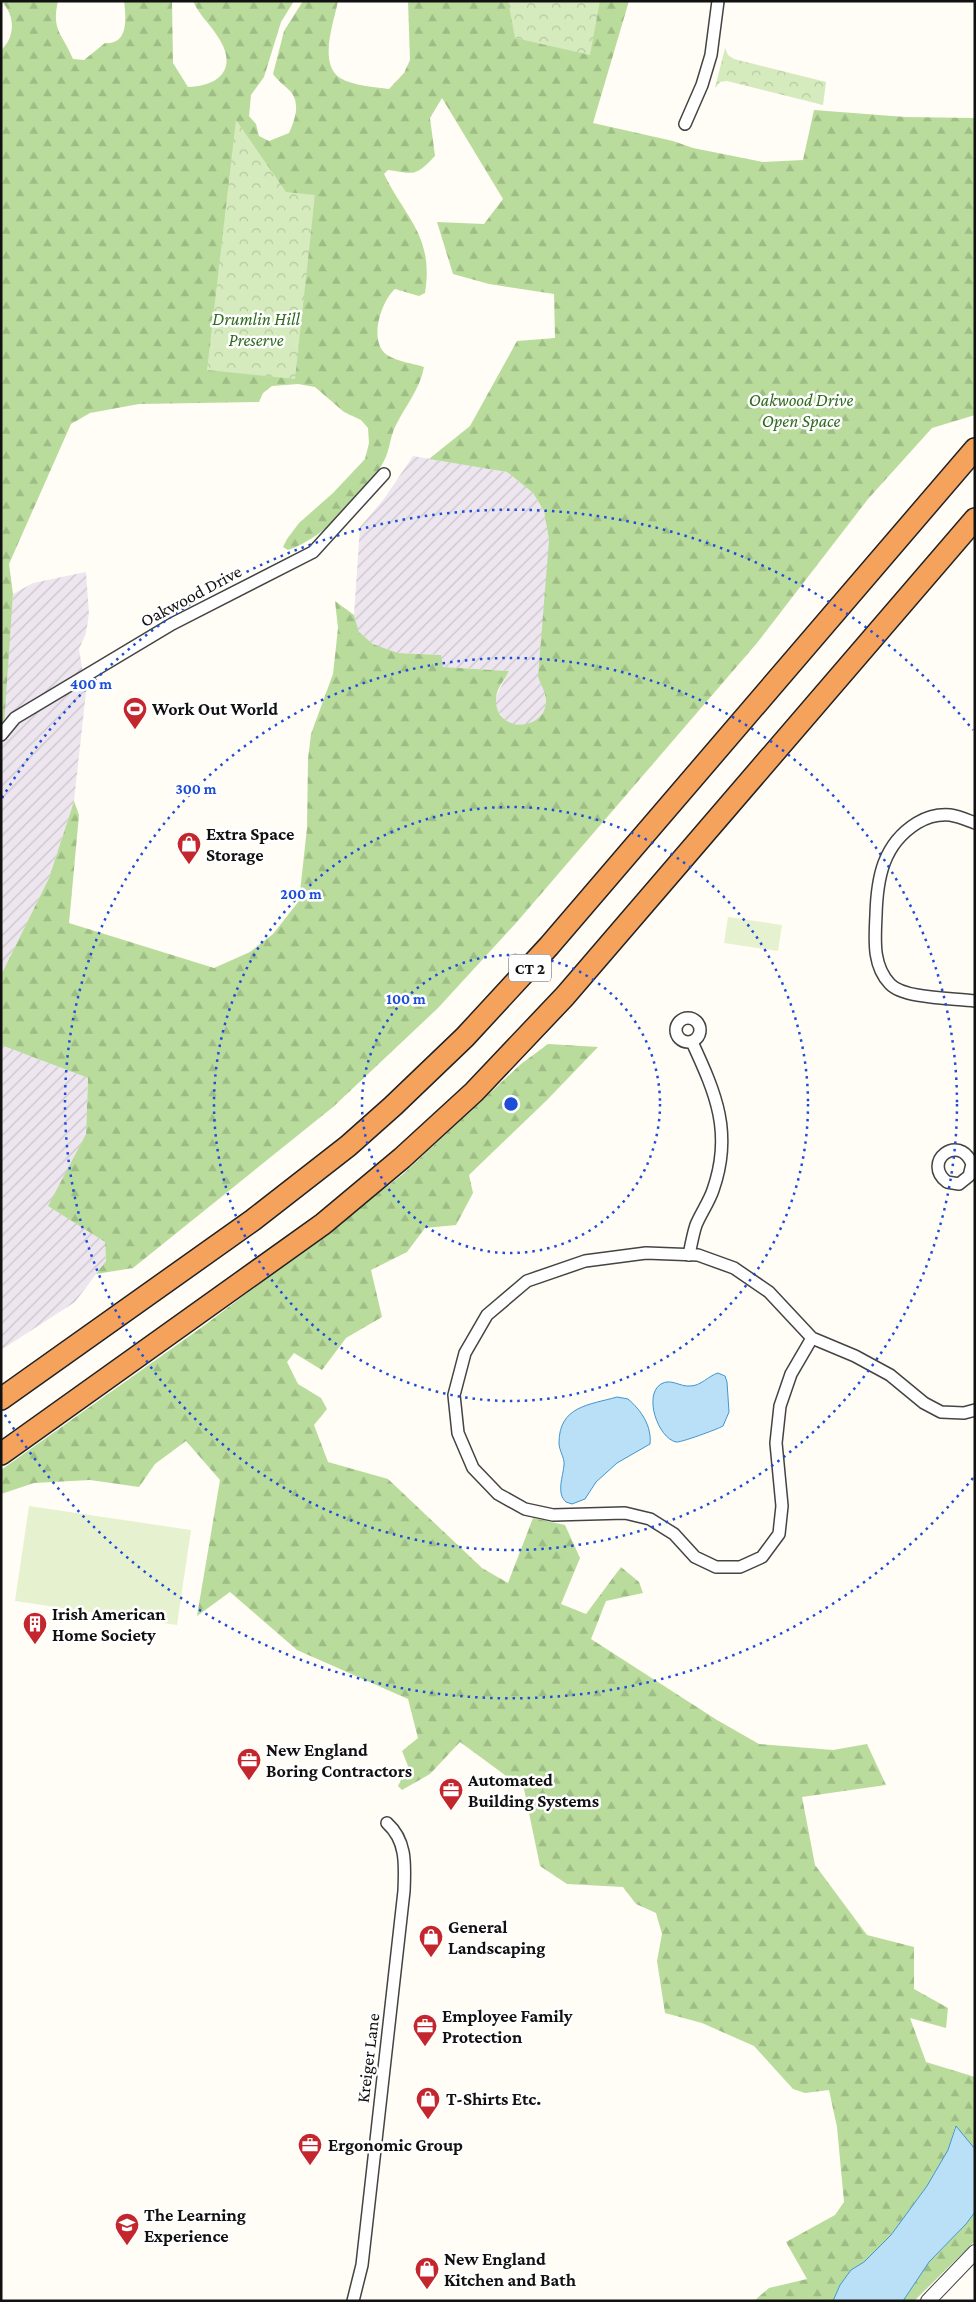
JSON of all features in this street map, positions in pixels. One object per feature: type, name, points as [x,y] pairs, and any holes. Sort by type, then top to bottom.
[{"type":"highway","name":"CT 2","points":[[1,1399],[294,1189],[368,1129],[435,1067],[539,958],[975,449]]},
{"type":"highway","name":"CT 2","points":[[1,1454],[323,1224],[402,1158],[467,1098],[571,989],[975,519]]},
{"type":"street","points":[[685,124],[702,85],[711,55],[718,1]]},
{"type":"street","name":"Oakwood Drive","points":[[1,735],[15,718],[172,624],[313,552],[384,474]]},
{"type":"street","points":[[975,823],[950,815],[927,817],[905,831],[889,850],[877,888],[874,946],[879,967],[891,985],[908,993],[975,1001]]},
{"type":"street","points":[[689,1255],[696,1226],[713,1192],[722,1162],[722,1124],[711,1083],[692,1042]]},
{"type":"street","points":[[812,1338],[791,1374],[780,1406],[776,1443],[782,1506],[779,1534],[762,1557],[740,1567],[716,1567],[694,1556],[674,1534],[650,1519],[625,1513],[553,1515],[524,1509],[498,1494],[473,1468],[458,1433],[454,1395],[465,1353],[487,1315],[527,1281],[585,1261],[646,1253],[698,1255],[734,1268],[769,1292],[812,1338],[854,1356],[890,1375],[924,1403],[941,1412],[964,1413],[975,1410]]},
{"type":"street","name":"Kreiger Lane","points":[[353,2301],[362,2265],[404,1891],[402,1845],[399,1837],[386,1823]]},
{"type":"street","points":[[928,2301],[975,2252]]},
{"type":"shaded area","points":[[413,456],[507,472],[533,493],[544,511],[549,540],[544,690],[546,706],[541,716],[534,722],[526,725],[511,724],[504,720],[497,709],[495,698],[509,671],[443,667],[440,655],[398,653],[373,644],[359,632],[354,615],[360,527],[384,499]]},
{"type":"shaded area","points":[[86,572],[89,614],[86,633],[79,649],[86,692],[74,801],[49,878],[1,975],[1,735],[13,594],[33,583]]},
{"type":"shaded area","points":[[1,1045],[88,1078],[86,1134],[49,1206],[105,1242],[106,1261],[75,1302],[1,1350]]},
{"type":"green space","name":"Oakwood Drive Open Space","points":[[1,1],[58,1],[56,19],[59,32],[73,59],[84,60],[105,43],[118,40],[122,35],[125,22],[124,1],[172,1],[173,63],[188,87],[200,86],[217,79],[223,73],[226,66],[224,48],[193,1],[294,1],[281,22],[264,77],[251,95],[249,116],[256,124],[259,136],[269,141],[289,133],[295,117],[296,106],[293,96],[273,74],[284,31],[303,1],[338,1],[329,42],[330,63],[333,71],[346,81],[389,89],[404,73],[410,60],[408,1],[629,1],[593,123],[673,141],[693,148],[763,162],[803,160],[814,110],[905,117],[975,118],[975,415],[932,428],[868,499],[757,643],[516,923],[438,1008],[333,1107],[133,1268],[96,1274],[106,1261],[105,1242],[48,1206],[86,1134],[88,1078],[1,1045],[1,975],[49,878],[74,801],[79,815],[69,923],[214,968],[250,952],[273,934],[299,901],[307,828],[308,759],[311,734],[333,674],[338,628],[335,601],[354,615],[359,632],[373,644],[398,653],[441,655],[443,667],[509,671],[496,695],[498,711],[504,719],[513,724],[533,722],[541,716],[545,707],[545,695],[538,677],[549,540],[544,511],[533,493],[507,472],[429,459],[470,426],[517,341],[555,338],[554,294],[489,284],[453,274],[437,222],[484,224],[503,199],[442,98],[430,118],[435,156],[418,171],[409,173],[388,170],[384,174],[422,242],[427,273],[425,293],[419,296],[395,289],[390,295],[381,312],[377,332],[378,341],[381,349],[387,355],[400,361],[424,367],[419,383],[392,434],[386,457],[367,487],[343,513],[315,536],[288,550],[283,547],[299,523],[333,493],[365,459],[369,443],[368,428],[361,420],[344,412],[315,387],[298,384],[272,386],[263,393],[259,402],[139,404],[90,413],[71,424],[9,564],[13,594],[4,725],[1,728],[1,50],[9,39],[12,26],[9,12]]},
{"type":"green space","points":[[508,1],[600,1],[590,55],[515,38]]},
{"type":"green space","points":[[725,48],[728,55],[734,59],[826,82],[823,105],[727,81],[720,82],[715,88]]},
{"type":"green space","name":"Drumlin Hill Preserve","points":[[236,120],[286,192],[315,195],[295,379],[207,370]]},
{"type":"green space","points":[[728,917],[782,925],[778,951],[724,943]]},
{"type":"green space","points":[[548,1044],[598,1047],[547,1100],[469,1175],[473,1193],[456,1225],[425,1228],[407,1252],[371,1270],[382,1317],[346,1338],[322,1370],[294,1353],[287,1362],[298,1384],[321,1398],[327,1409],[314,1425],[328,1462],[388,1479],[482,1568],[508,1583],[533,1518],[565,1525],[580,1558],[561,1604],[586,1614],[621,1567],[639,1582],[643,1593],[606,1601],[591,1639],[717,1720],[759,1744],[833,1750],[867,1744],[886,1785],[802,1797],[815,1865],[867,1935],[914,1947],[914,1989],[948,2008],[946,2028],[910,2018],[926,2062],[975,2077],[975,2149],[955,2127],[948,2150],[927,2186],[891,2235],[864,2262],[851,2270],[840,2285],[833,2301],[754,2301],[769,2288],[807,2279],[786,2242],[835,2215],[844,2202],[837,2127],[829,2090],[805,2093],[793,2089],[754,2046],[702,2023],[665,2013],[657,1961],[662,1934],[656,1913],[636,1904],[623,1887],[567,1884],[540,1866],[524,1789],[460,1742],[430,1774],[402,1790],[398,1786],[408,1766],[402,1751],[418,1738],[408,1699],[297,1650],[230,1592],[197,1616],[220,1480],[186,1441],[155,1464],[139,1487],[90,1480],[34,1483],[1,1494],[1,1470],[205,1325],[402,1175],[521,1064]]},
{"type":"green space","points":[[29,1506],[191,1530],[177,1625],[15,1601]]},
{"type":"green space","points":[[975,2212],[975,2241],[914,2301],[903,2301],[929,2262],[966,2224]]},
{"type":"water","points":[[718,1373],[725,1376],[727,1382],[729,1412],[723,1426],[679,1442],[669,1439],[655,1416],[653,1397],[656,1389],[665,1382],[694,1386]]},
{"type":"water","points":[[617,1397],[628,1399],[641,1413],[649,1431],[650,1444],[617,1463],[596,1482],[585,1499],[572,1504],[566,1502],[561,1494],[564,1462],[559,1443],[560,1431],[564,1421],[577,1409]]},
{"type":"water","points":[[956,2126],[975,2149],[975,2212],[966,2224],[929,2262],[903,2301],[833,2301],[840,2285],[851,2270],[864,2262],[891,2235],[927,2186],[948,2150]]},
{"type":"place","name":"Work Out World","points":[[135,730]]},
{"type":"place","name":"Extra Space Storage","points":[[189,865]]},
{"type":"place","name":"Irish American Home Society","points":[[35,1645]]},
{"type":"place","name":"New England Boring Contractors","points":[[249,1781]]},
{"type":"place","name":"Automated Building Systems","points":[[451,1811]]},
{"type":"place","name":"General Landscaping","points":[[431,1958]]},
{"type":"place","name":"Employee Family Protection","points":[[425,2047]]},
{"type":"place","name":"T-Shirts Etc.","points":[[428,2120]]},
{"type":"place","name":"Ergonomic Group","points":[[310,2166]]},
{"type":"place","name":"The Learning Experience","points":[[127,2246]]},
{"type":"place","name":"New England Kitchen and Bath","points":[[427,2290]]}]
